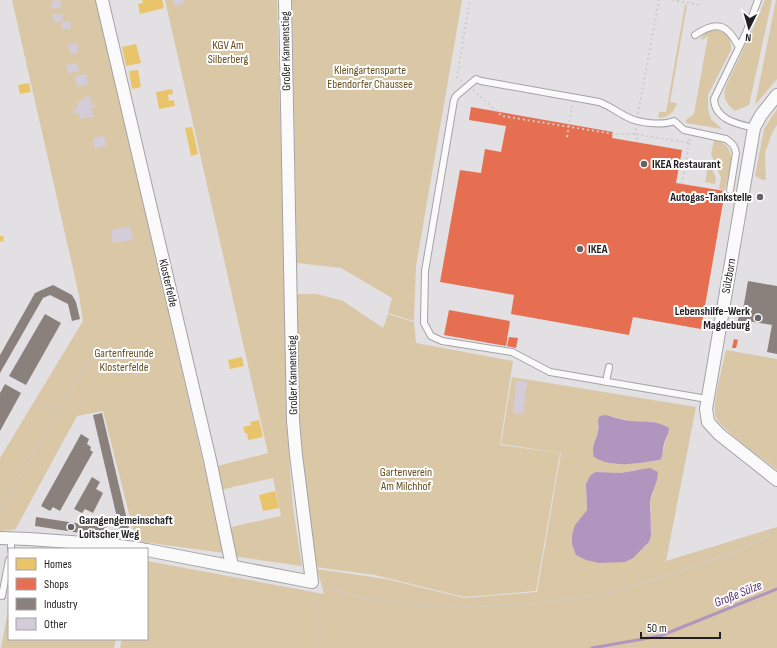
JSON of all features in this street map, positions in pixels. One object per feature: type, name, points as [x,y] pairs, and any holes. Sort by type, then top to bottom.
[{"type":"street","name":"Klosterfelde","points":[[102,0],[210,460],[232,566]]},
{"type":"street","name":"Großer Kannenstieg","points":[[285,0],[294,427],[312,582]]},
{"type":"street","name":"Sülzborn","points":[[777,94],[760,115],[754,128],[706,409],[707,417],[715,430],[777,480]]},
{"type":"street","points":[[7,542],[112,545],[134,548]]},
{"type":"street","points":[[148,550],[312,582]]},
{"type":"lane","points":[[754,128],[729,121],[722,116],[717,110],[714,99],[750,23],[758,0]]},
{"type":"lane","points":[[695,35],[713,26],[724,28],[729,30],[733,35],[739,47]]},
{"type":"lane","points":[[707,399],[550,372],[512,352],[442,341],[431,336],[424,323],[425,271],[454,100],[456,96],[476,79],[599,102],[629,118],[662,124],[674,121],[684,130],[726,139],[735,147],[736,153],[730,190]]},
{"type":"lane","points":[[606,382],[609,367]]},
{"type":"lane","points":[[2,596],[8,565]]},
{"type":"path","points":[[470,0],[457,77],[502,116],[614,134],[635,134],[689,143]]},
{"type":"path","points":[[638,142],[635,134],[637,120],[659,0]]},
{"type":"path","points":[[672,0],[700,5]]},
{"type":"path","points":[[567,137],[572,106]]},
{"type":"path","points":[[682,184],[691,132]]},
{"type":"path","points":[[0,512],[90,357]]},
{"type":"path","points":[[37,401],[58,414]]},
{"type":"path","points":[[312,582],[329,589],[365,598],[436,607],[523,605],[605,594],[626,588],[675,573],[743,549],[777,531]]},
{"type":"path","points":[[312,582],[320,621],[318,648]]},
{"type":"green space","name":"Gartenfreunde Klosterfelde","points":[[12,0],[96,0],[224,553],[136,541],[103,411],[77,416],[15,530],[0,531],[0,458],[83,321],[79,295]]},
{"type":"green space","name":"KGV Am Silberberg","points":[[165,0],[277,0],[286,417],[293,508],[302,566],[232,556],[227,528],[281,516],[273,478],[220,490],[214,467],[268,453]]},
{"type":"green space","name":"Kleingartensparte Ebendorfer Chaussee","points":[[292,0],[462,0],[416,266],[414,321],[388,313],[392,298],[341,268],[297,263]]},
{"type":"green space","points":[[765,0],[772,0],[749,105],[735,111],[726,101],[724,95],[725,88]]},
{"type":"green space","points":[[776,0],[777,79],[755,105]]},
{"type":"green space","points":[[685,5],[687,5],[670,102],[677,103],[671,114],[660,118],[658,117],[659,112],[666,112]]},
{"type":"green space","points":[[718,30],[725,33],[729,38],[731,46],[731,50],[708,95],[708,109],[711,119],[722,129],[686,123],[686,120],[694,114],[708,36],[702,40],[701,38],[705,33]]},
{"type":"green space","points":[[777,109],[777,125],[772,133],[765,153],[766,180],[762,180],[755,176],[764,129]]},
{"type":"green space","points":[[714,140],[728,147],[730,153],[730,168],[725,190],[719,189],[721,178],[711,154]]},
{"type":"green space","points":[[708,164],[710,164],[716,178],[715,184],[705,182]]},
{"type":"green space","name":"Gartenverein Am Milchhof","points":[[297,294],[317,294],[343,301],[383,328],[388,314],[414,322],[416,343],[513,361],[500,445],[560,453],[536,591],[464,597],[375,575],[315,567],[303,470],[299,407]]},
{"type":"green space","points":[[726,350],[777,359],[777,470],[732,435],[715,415],[717,392]]},
{"type":"green space","points":[[512,377],[696,407],[666,561],[777,527],[777,648],[120,648],[122,640],[148,640],[148,561],[324,594],[317,569],[386,579],[464,598],[537,592],[561,453],[501,444]],"holes":[[[606,415],[631,421],[654,422],[667,438],[660,460],[632,464],[613,464],[596,437],[598,425]],[[635,470],[654,492],[650,500],[651,526],[649,542],[642,549],[575,525],[587,510],[586,493],[595,472],[620,473]]]},
{"type":"green space","points":[[8,610],[8,640],[116,640],[114,648],[1,648]]},
{"type":"shaded area","points":[[606,415],[628,421],[660,424],[669,428],[660,460],[635,464],[618,464],[602,461],[594,457],[593,446],[597,435],[598,420],[600,416]]},
{"type":"shaded area","points":[[650,468],[658,472],[657,480],[650,500],[651,535],[649,542],[633,558],[625,562],[599,563],[586,560],[576,555],[572,544],[572,535],[575,525],[587,510],[586,484],[590,476],[595,472],[620,473]]},
{"type":"building: Homes","points":[[142,0],[162,0],[164,8],[140,14],[138,4],[143,3]]},
{"type":"building: Homes","points":[[136,44],[141,63],[126,66],[122,47]]},
{"type":"building: Homes","points":[[138,70],[141,87],[132,89],[129,71]]},
{"type":"building: Homes","points":[[29,83],[31,92],[20,94],[18,85]]},
{"type":"building: Homes","points":[[172,89],[173,94],[168,95],[169,101],[174,100],[175,106],[159,109],[156,92]]},
{"type":"building: Homes","points":[[192,127],[198,154],[191,156],[185,128]]},
{"type":"building: Homes","points":[[0,236],[4,236],[3,242],[0,241]]},
{"type":"building: Homes","points":[[242,357],[244,366],[230,369],[228,360]]},
{"type":"building: Homes","points":[[259,420],[263,437],[248,440],[247,433],[245,434],[243,427],[251,425],[250,422]]},
{"type":"building: Homes","points":[[275,491],[279,508],[263,511],[259,495]]},
{"type":"building: Shops","name":"IKEA","points":[[471,107],[613,132],[612,138],[682,150],[676,183],[725,191],[701,329],[633,317],[629,335],[511,314],[514,295],[440,282],[460,170],[481,173],[485,149],[501,152],[506,126],[469,120]]},
{"type":"building: Shops","points":[[449,310],[510,321],[506,346],[444,335]]},
{"type":"building: Shops","points":[[509,337],[518,338],[516,348],[507,346]]},
{"type":"building: Shops","points":[[734,339],[738,340],[736,348],[732,348]]},
{"type":"building: Industry","name":"Lebenshilfe-Werk Magdeburg","points":[[748,281],[777,286],[777,354],[767,352],[772,325],[748,321],[747,326],[737,324],[739,315],[742,315]]},
{"type":"building: Industry","points":[[53,285],[72,295],[76,302],[80,319],[72,321],[68,304],[50,295],[43,298],[0,373],[0,355],[35,293]]},
{"type":"building: Industry","points":[[45,314],[61,323],[26,385],[9,376]]},
{"type":"building: Industry","points":[[5,384],[21,393],[0,431],[0,393]]},
{"type":"building: Industry","points":[[102,413],[131,537],[122,539],[93,415]]},
{"type":"building: Industry","points":[[81,434],[89,439],[87,444],[91,447],[90,450],[93,452],[60,511],[53,507],[50,511],[41,506]]},
{"type":"building: Industry","points":[[92,477],[100,482],[96,489],[103,493],[93,513],[85,509],[82,513],[74,509]]},
{"type":"building: Industry","name":"Garagengemeinschaft Loitscher Weg","points":[[36,517],[108,528],[106,537],[35,526]]},
{"type":"building: Other","points":[[60,0],[61,8],[52,9],[51,1]]},
{"type":"building: Other","points":[[173,0],[183,0],[183,4],[175,6]]},
{"type":"building: Other","points":[[62,13],[63,21],[54,23],[52,15]]},
{"type":"building: Other","points":[[70,21],[71,28],[63,30],[61,23]]},
{"type":"building: Other","points":[[77,43],[79,52],[70,54],[68,44]]},
{"type":"building: Other","points":[[77,63],[79,71],[68,73],[66,65]]},
{"type":"building: Other","points":[[86,74],[88,85],[77,87],[75,76]]},
{"type":"building: Other","points":[[90,96],[92,105],[95,105],[96,108],[92,108],[94,117],[80,119],[79,113],[74,115],[73,109],[78,108],[77,101],[84,100],[83,97]]},
{"type":"building: Other","points":[[104,136],[106,146],[95,148],[93,138]]},
{"type":"building: Other","points":[[130,226],[133,240],[113,243],[111,230]]},
{"type":"building: Other","points":[[516,381],[527,382],[523,414],[513,413]]},
{"type":"waterway","name":"Große Sülze","points":[[592,648],[660,636],[777,589]]},
{"type":"place","name":"IKEA Restaurant","points":[[644,164]]},
{"type":"place","name":"Autogas-Tankstelle","points":[[760,197]]},
{"type":"place","name":"IKEA","points":[[580,249]]},
{"type":"place","name":"Lebenshilfe-Werk Magdeburg","points":[[758,318]]},
{"type":"place","name":"Garagengemeinschaft Loitscher Weg","points":[[71,527]]}]
